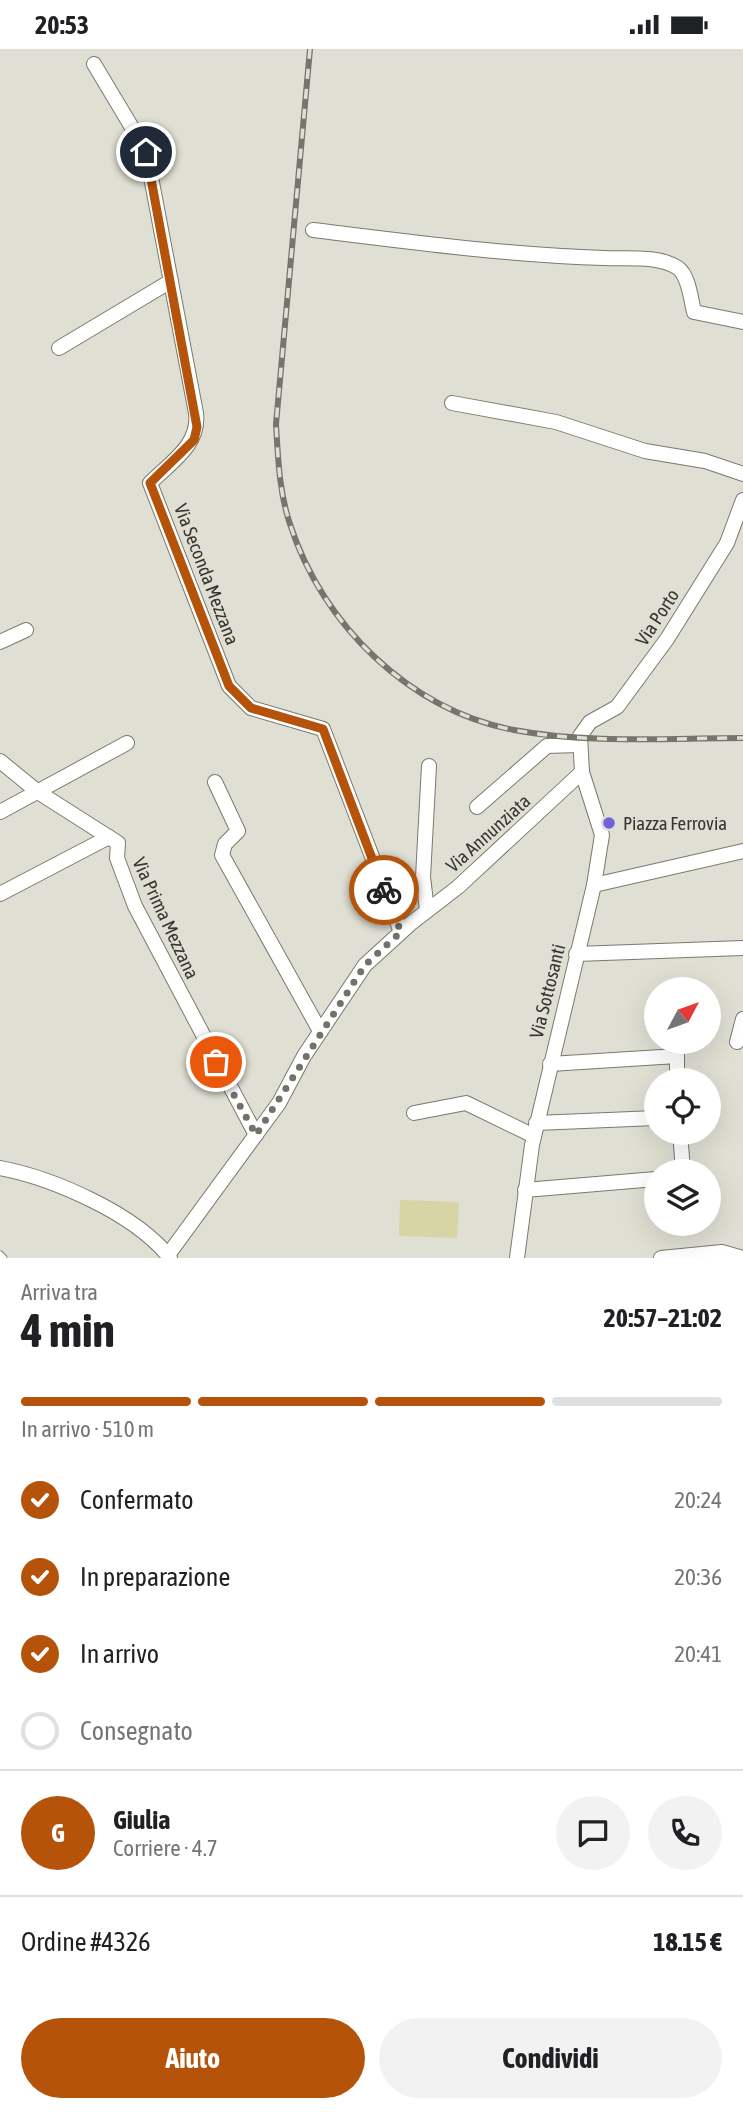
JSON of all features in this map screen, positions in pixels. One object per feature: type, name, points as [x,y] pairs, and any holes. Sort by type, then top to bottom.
[{"type":"street","name":"Via Seconda Mezzana","points":[[94,64],[146,152],[197,427],[194,440],[150,483],[229,686],[251,708],[323,729],[401,932]]},
{"type":"street","points":[[313,230],[539,256],[643,259],[676,267],[684,276],[694,312],[743,322]]},
{"type":"street","points":[[59,348],[171,281]]},
{"type":"street","points":[[452,403],[556,422],[645,451],[705,461],[743,474]]},
{"type":"street","name":"Via Porto","points":[[579,741],[590,722],[617,707],[667,639],[727,543],[743,500]]},
{"type":"street","points":[[0,642],[26,630]]},
{"type":"street","points":[[477,807],[547,746],[579,741],[582,772],[602,835],[594,884],[742,856]]},
{"type":"street","points":[[0,812],[127,743]]},
{"type":"street","points":[[0,761],[38,792],[109,837]]},
{"type":"street","points":[[427,910],[423,877],[429,767]]},
{"type":"street","name":"Via Annunziata","points":[[167,1257],[279,1103],[320,1031],[365,965],[485,863],[582,772]]},
{"type":"street","points":[[215,782],[238,831],[225,844],[222,855],[320,1031]]},
{"type":"street","points":[[0,894],[109,837]]},
{"type":"street","name":"Via Prima Mezzana","points":[[109,837],[118,843],[117,858],[135,906],[256,1135]]},
{"type":"street","name":"Via Sottosanti","points":[[517,1258],[535,1129],[594,884]]},
{"type":"street","points":[[576,954],[743,948]]},
{"type":"street","points":[[737,1042],[743,1019]]},
{"type":"street","points":[[550,1063],[677,1056],[677,1068]]},
{"type":"street","points":[[414,1113],[466,1103],[535,1129],[644,1119]]},
{"type":"street","points":[[0,1168],[27,1173],[85,1195],[167,1257]]},
{"type":"street","points":[[526,1189],[644,1180]]},
{"type":"street","points":[[661,1258],[722,1252],[743,1258]]},
{"type":"shaded area","points":[[400,1200],[459,1202],[457,1238],[399,1236]]},
{"type":"railway","points":[[310,49],[276,424],[286,512],[305,561],[324,596],[347,628],[375,657],[405,682],[439,703],[476,720],[514,730],[570,737],[743,738]]},
{"type":"way so far","points":[[216,1062],[256,1135],[279,1103],[304,1056],[365,965],[401,932],[384,890]]},
{"type":"place","name":"Piazza Ferrovia","points":[[609,823]]},
{"type":"route","points":[[146,152],[197,427],[194,440],[150,483],[229,686],[251,708],[265,714],[315,724],[323,729],[384,890]]}]
